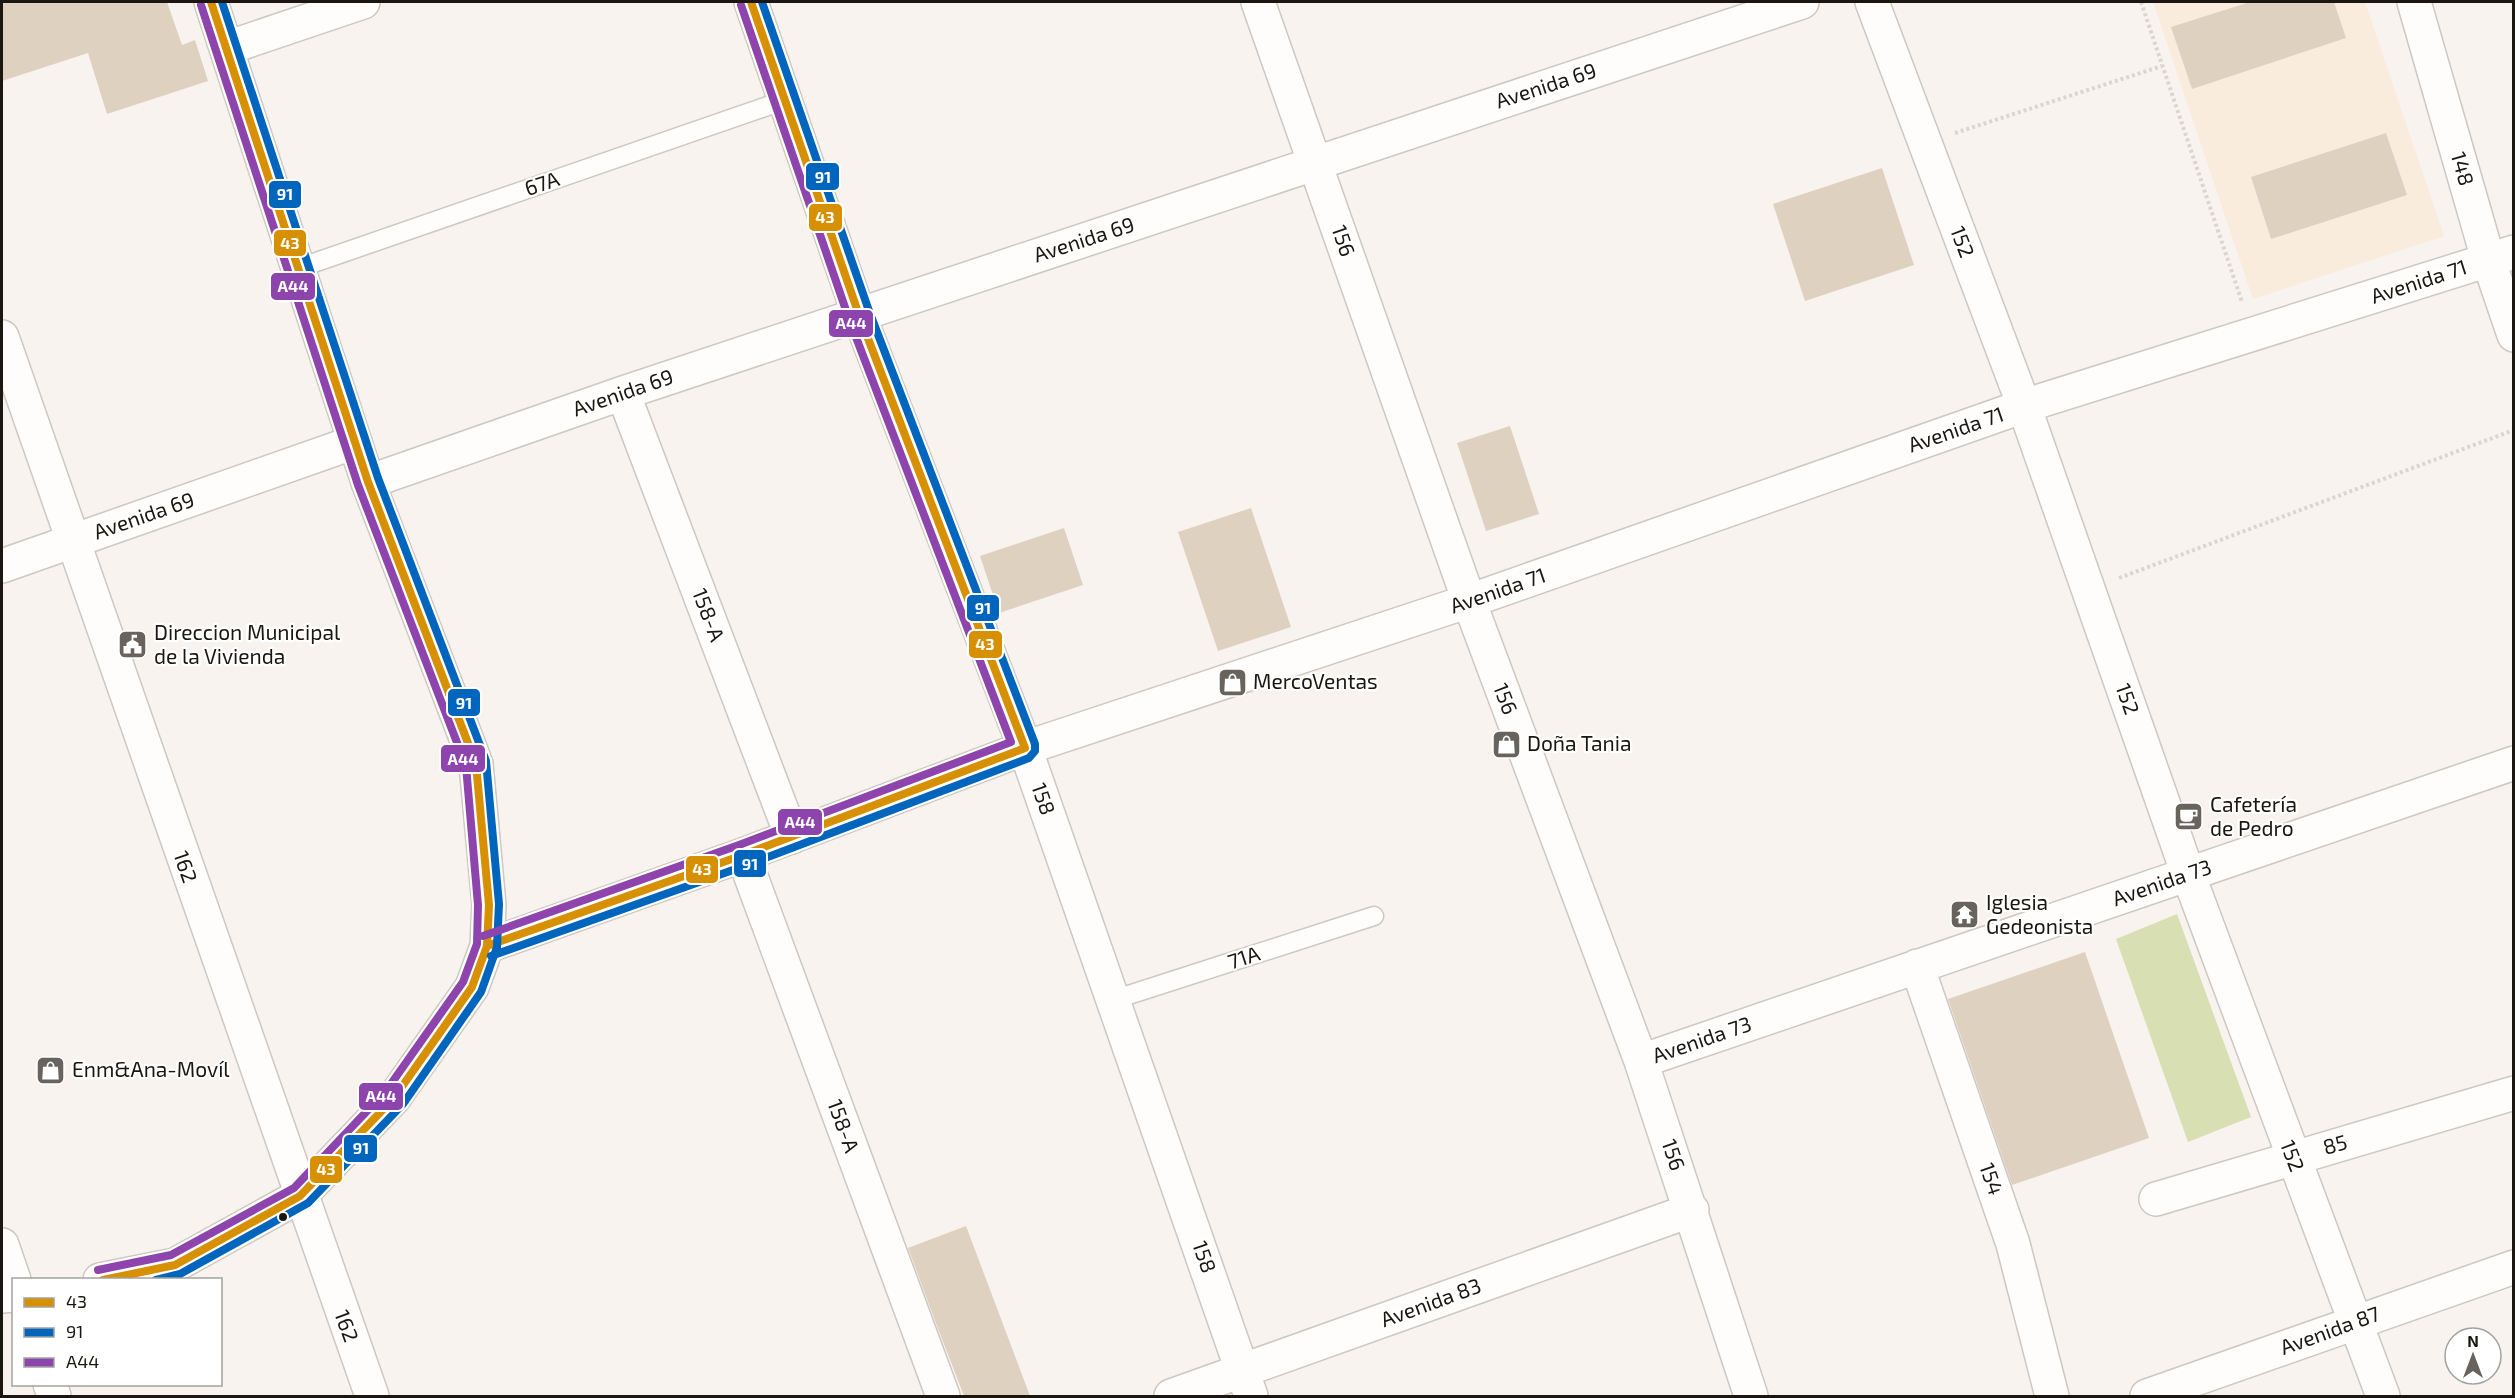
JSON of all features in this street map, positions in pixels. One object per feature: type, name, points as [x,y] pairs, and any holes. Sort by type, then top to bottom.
[{"type":"street","points":[[110,1278],[175,1265],[300,1196],[394,1098],[471,987],[487,946],[489,905],[476,764],[368,482],[211,2]]},
{"type":"street","points":[[227,48],[363,2]]},
{"type":"street","name":"158","points":[[751,2],[859,315],[1025,748],[1247,1383]]},
{"type":"street","name":"156","points":[[1258,2],[1469,601],[1641,1061],[1692,1210],[1751,1396]]},
{"type":"street","name":"Avenida 69","points":[[368,482],[623,393],[1802,2]]},
{"type":"street","name":"152","points":[[1872,2],[2024,406],[2188,874],[2292,1158],[2356,1320],[2383,1396]]},
{"type":"street","name":"148","points":[[2414,2],[2501,256],[2514,335]]},
{"type":"street","name":"Avenida 71","points":[[487,946],[792,837],[1025,748],[1469,601],[2024,406],[2253,336],[2501,256]]},
{"type":"street","name":"162","points":[[2,337],[300,1196],[372,1396]]},
{"type":"street","name":"158-A","points":[[623,393],[792,837]]},
{"type":"street","name":"Avenida 69","points":[[2,566],[355,442]]},
{"type":"street","name":"Avenida 73","points":[[1641,1061],[2514,763]]},
{"type":"street","name":"158-A","points":[[743,855],[943,1396]]},
{"type":"street","name":"154","points":[[1917,966],[2013,1244],[2052,1396]]},
{"type":"street","name":"85","points":[[2156,1199],[2514,1093]]},
{"type":"street","name":"Avenida 83","points":[[1171,1396],[1247,1383],[1692,1210]]},
{"type":"street","points":[[2,1245],[13,1278]]},
{"type":"street","name":"Avenida 87","points":[[2146,1396],[2356,1320],[2514,1267]]},
{"type":"lane","name":"67A","points":[[298,268],[785,100]]},
{"type":"lane","name":"71A","points":[[1113,1000],[1374,916]]},
{"type":"path","points":[[2141,2],[2253,336]]},
{"type":"path","points":[[1925,143],[2162,66]]},
{"type":"path","points":[[2088,589],[2514,430]]},
{"type":"shaded area","points":[[2153,2],[2365,2],[2444,236],[2253,299]]},
{"type":"green space","points":[[2177,914],[2251,1117],[2188,1142],[2116,939]]},
{"type":"building","points":[[2,2],[167,2],[182,45],[195,40],[208,81],[107,114],[88,53],[2,81]]},
{"type":"building","points":[[2250,2],[2334,2],[2346,38],[2192,89],[2171,27]]},
{"type":"building","points":[[2386,133],[2407,195],[2271,239],[2251,177]]},
{"type":"building","points":[[1882,168],[1914,265],[1805,301],[1773,204]]},
{"type":"building","points":[[1510,426],[1539,514],[1486,531],[1457,443]]},
{"type":"building","points":[[1251,508],[1291,627],[1218,651],[1178,532]]},
{"type":"building","points":[[1064,528],[1083,585],[999,613],[980,556]]},
{"type":"building","points":[[2085,952],[2149,1138],[2012,1185],[1948,999]]},
{"type":"building","points":[[966,1226],[1030,1396],[964,1396],[937,1326],[908,1248]]},
{"type":"transit line","name":"43","points":[[113,1278],[175,1265],[300,1196],[394,1098],[472,987],[487,946],[489,905],[476,764],[368,482],[211,2]]},
{"type":"transit line","name":"91","points":[[164,1278],[180,1274],[308,1203],[403,1104],[481,992],[497,947],[499,904],[486,761],[378,478],[222,2]]},
{"type":"transit line","name":"43","points":[[487,946],[743,855],[1025,748],[859,315],[751,2]]},
{"type":"transit line","name":"91","points":[[491,956],[747,865],[1029,758],[1035,751],[1035,744],[869,311],[762,2]]},
{"type":"transit line","name":"A44","points":[[98,1270],[171,1255],[294,1188],[386,1091],[463,982],[477,944],[478,905],[466,766],[358,485],[201,5]]},
{"type":"transit line","name":"A44","points":[[483,936],[739,845],[1011,742],[849,319],[741,5]]},
{"type":"place","name":"Direccion Municipal de la Vivienda","points":[[133,645]]},
{"type":"place","name":"MercoVentas","points":[[1232,682]]},
{"type":"place","name":"Doña Tania","points":[[1506,744]]},
{"type":"place","name":"Cafetería de Pedro","points":[[2189,817]]},
{"type":"place","name":"Iglesia Gedeonista","points":[[1965,915]]},
{"type":"place","name":"Enm&Ana-Movíl","points":[[51,1070]]}]
